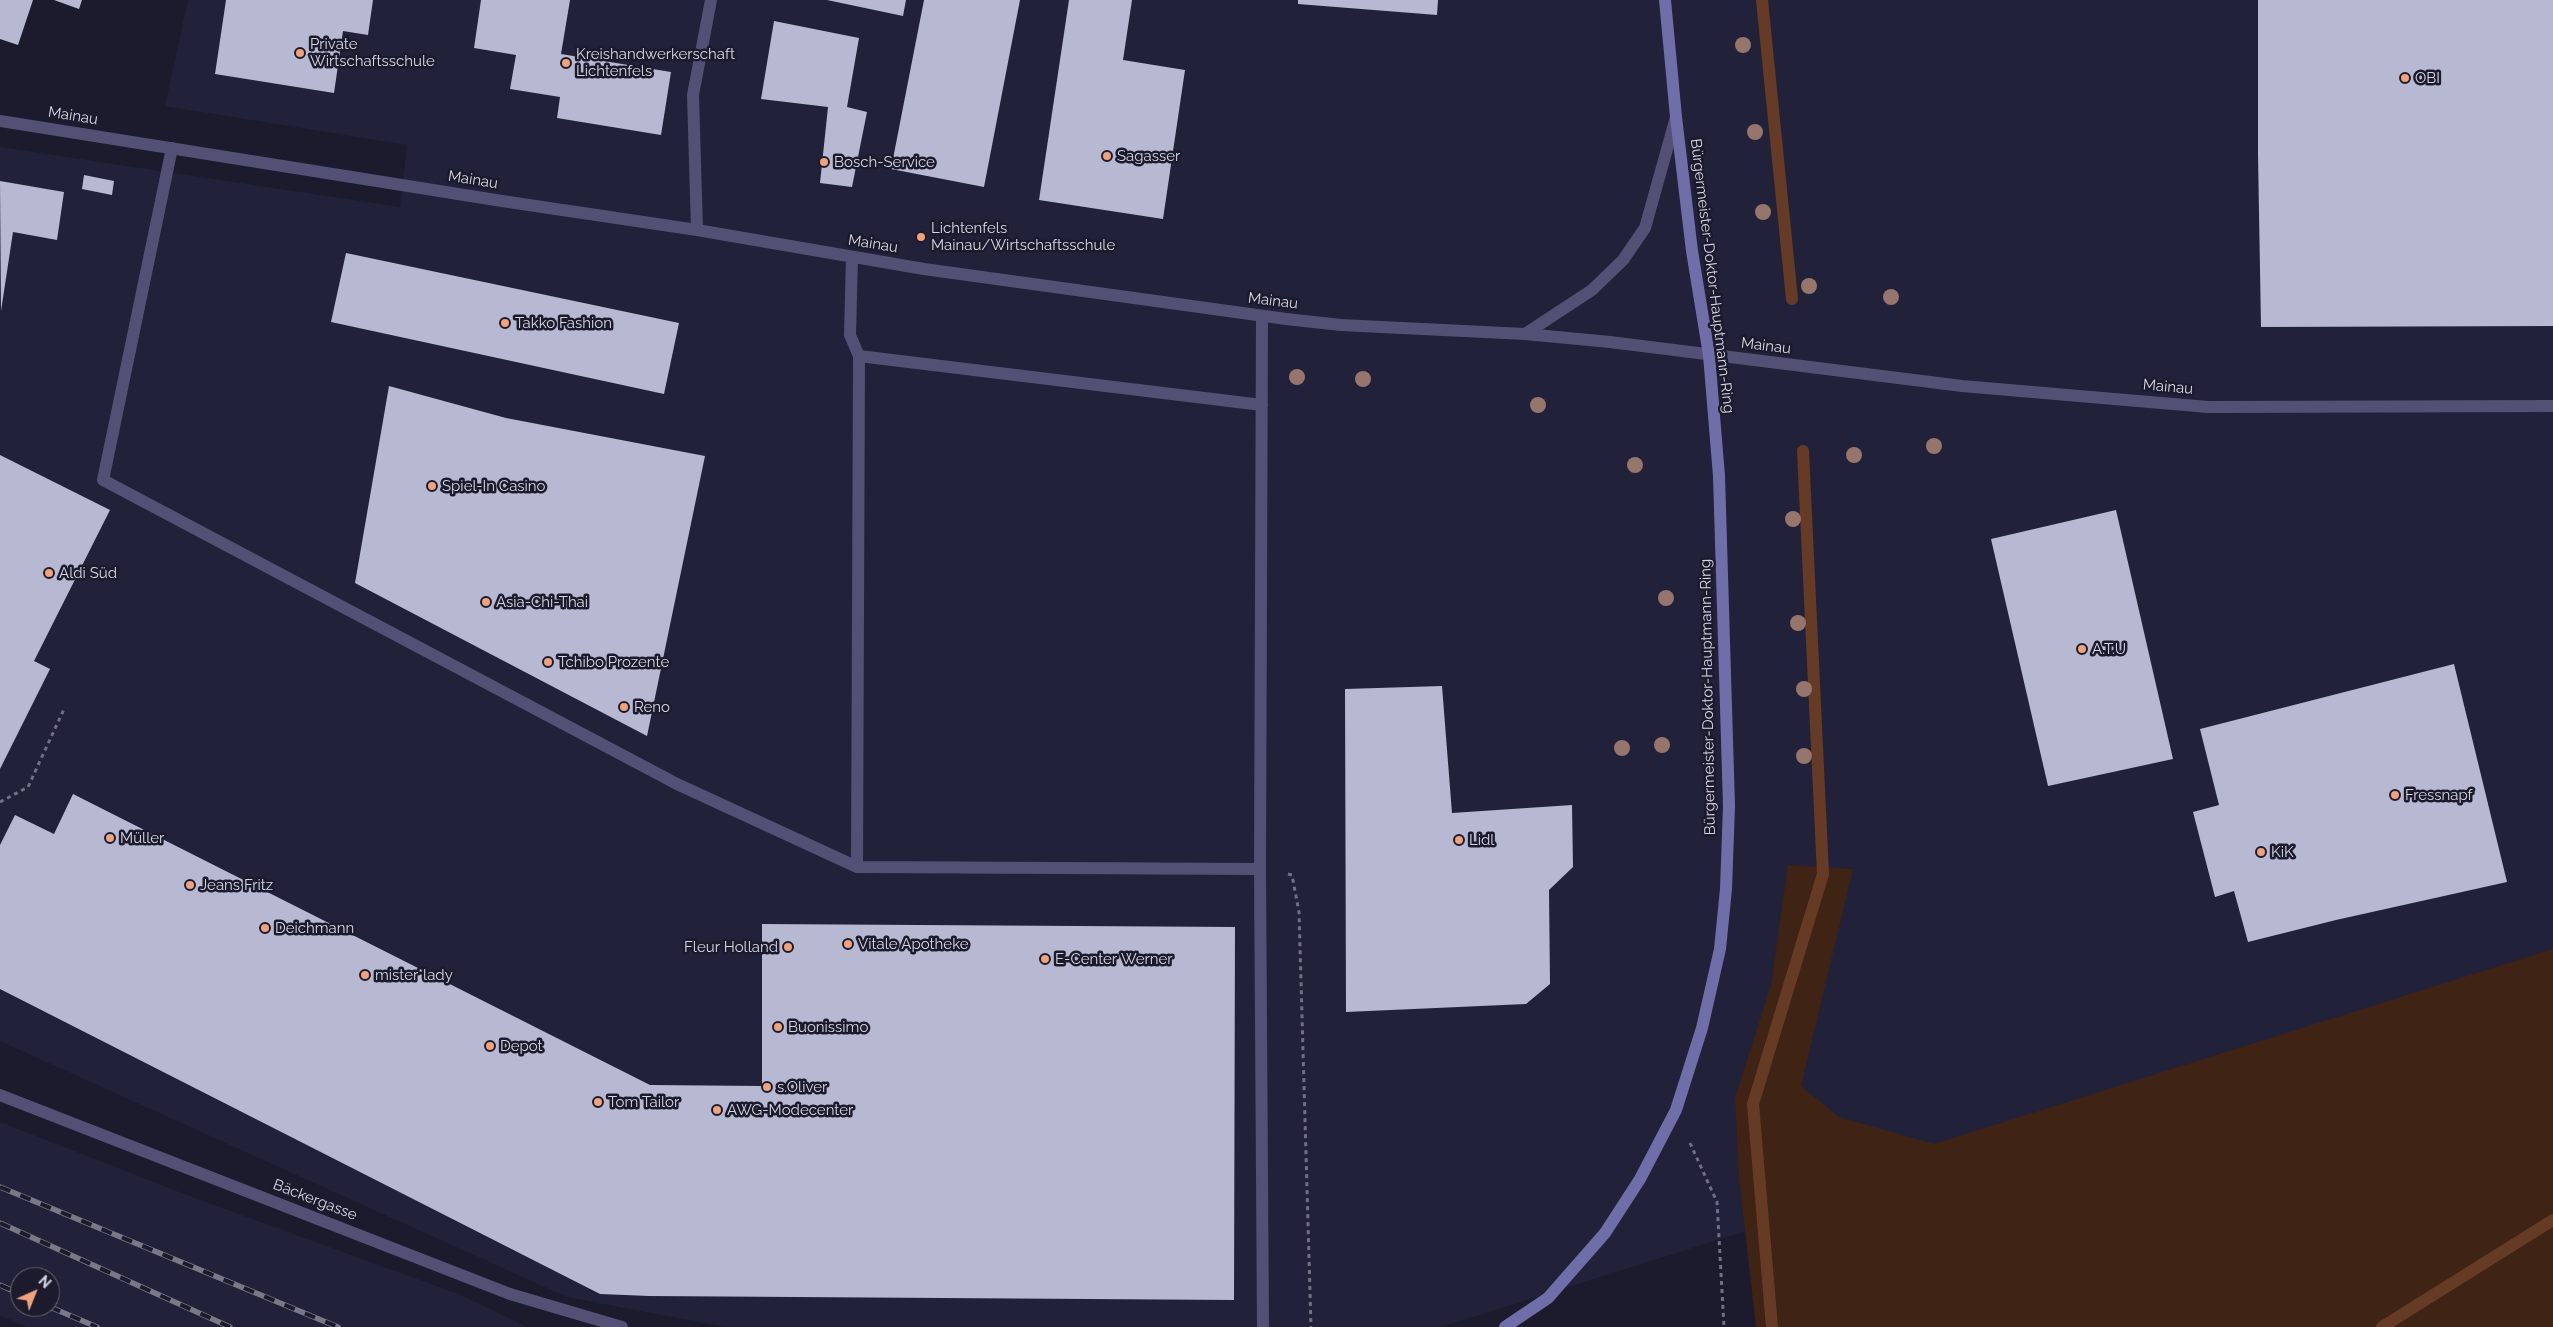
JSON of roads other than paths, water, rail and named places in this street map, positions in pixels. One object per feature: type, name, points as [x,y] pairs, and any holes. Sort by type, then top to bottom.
[{"type":"street","points":[[697,230],[694,95],[711,0]]},
{"type":"street","name":"Bürgermeister-Doktor-Hauptmann-Ring","points":[[1505,1327],[1548,1298],[1604,1233],[1640,1179],[1676,1110],[1702,1028],[1720,949],[1726,889],[1729,806],[1719,476],[1709,355],[1692,251],[1676,117],[1665,0]]},
{"type":"street","points":[[1525,334],[1592,290],[1623,260],[1645,228],[1676,117]]},
{"type":"street","name":"Mainau","points":[[0,121],[697,230],[852,257],[1262,316],[1341,325],[1525,334],[1962,386],[2208,407],[2553,406]]},
{"type":"street","points":[[172,148],[103,480],[677,784],[857,867],[1260,870]]},
{"type":"street","points":[[852,257],[850,335],[859,356],[857,867]]},
{"type":"street","points":[[1262,316],[1260,870],[1263,1327]]},
{"type":"street","points":[[859,356],[1262,405]]},
{"type":"street","name":"Bäckergasse","points":[[0,1095],[510,1294],[622,1327]]},
{"type":"waterway","points":[[1762,0],[1792,299]]},
{"type":"waterway","points":[[1772,1327],[1753,1104],[1823,874],[1803,451]]},
{"type":"waterway","points":[[2382,1327],[2553,1220]]},
{"type":"railway","points":[[0,1187],[338,1327]]},
{"type":"railway","points":[[0,1223],[230,1327]]},
{"type":"railway","points":[[0,1285],[10,1290]]},
{"type":"railway","points":[[60,1311],[97,1327]]},
{"type":"place","name":"Private Wirtschaftsschule","points":[[300,53]]},
{"type":"place","name":"Kreishandwerkerschaft Lichtenfels","points":[[566,63]]},
{"type":"place","name":"OBI","points":[[2405,78]]},
{"type":"place","name":"Sagasser","points":[[1107,156]]},
{"type":"place","name":"Bosch-Service","points":[[824,162]]},
{"type":"place","name":"Lichtenfels Mainau/Wirtschaftsschule","points":[[921,237]]},
{"type":"place","name":"Takko Fashion","points":[[505,323]]},
{"type":"place","name":"Spiel-In Casino","points":[[432,486]]},
{"type":"place","name":"Aldi Süd","points":[[49,573]]},
{"type":"place","name":"Asia-Chi-Thai","points":[[486,602]]},
{"type":"place","name":"A.T.U","points":[[2082,649]]},
{"type":"place","name":"Tchibo Prozente","points":[[548,662]]},
{"type":"place","name":"Reno","points":[[624,707]]},
{"type":"place","name":"Fressnapf","points":[[2395,795]]},
{"type":"place","name":"Müller","points":[[110,838]]},
{"type":"place","name":"Lidl","points":[[1459,840]]},
{"type":"place","name":"KiK","points":[[2261,852]]},
{"type":"place","name":"Jeans Fritz","points":[[190,885]]},
{"type":"place","name":"Deichmann","points":[[265,928]]},
{"type":"place","name":"Vitale Apotheke","points":[[848,944]]},
{"type":"place","name":"Fleur Holland","points":[[788,947]]},
{"type":"place","name":"E-Center Werner","points":[[1045,959]]},
{"type":"place","name":"mister*lady","points":[[365,975]]},
{"type":"place","name":"Buonissimo","points":[[778,1027]]},
{"type":"place","name":"Depot","points":[[490,1046]]},
{"type":"place","name":"s.Oliver","points":[[767,1087]]},
{"type":"place","name":"Tom Tailor","points":[[598,1102]]},
{"type":"place","name":"AWG-Modecenter","points":[[717,1110]]}]
